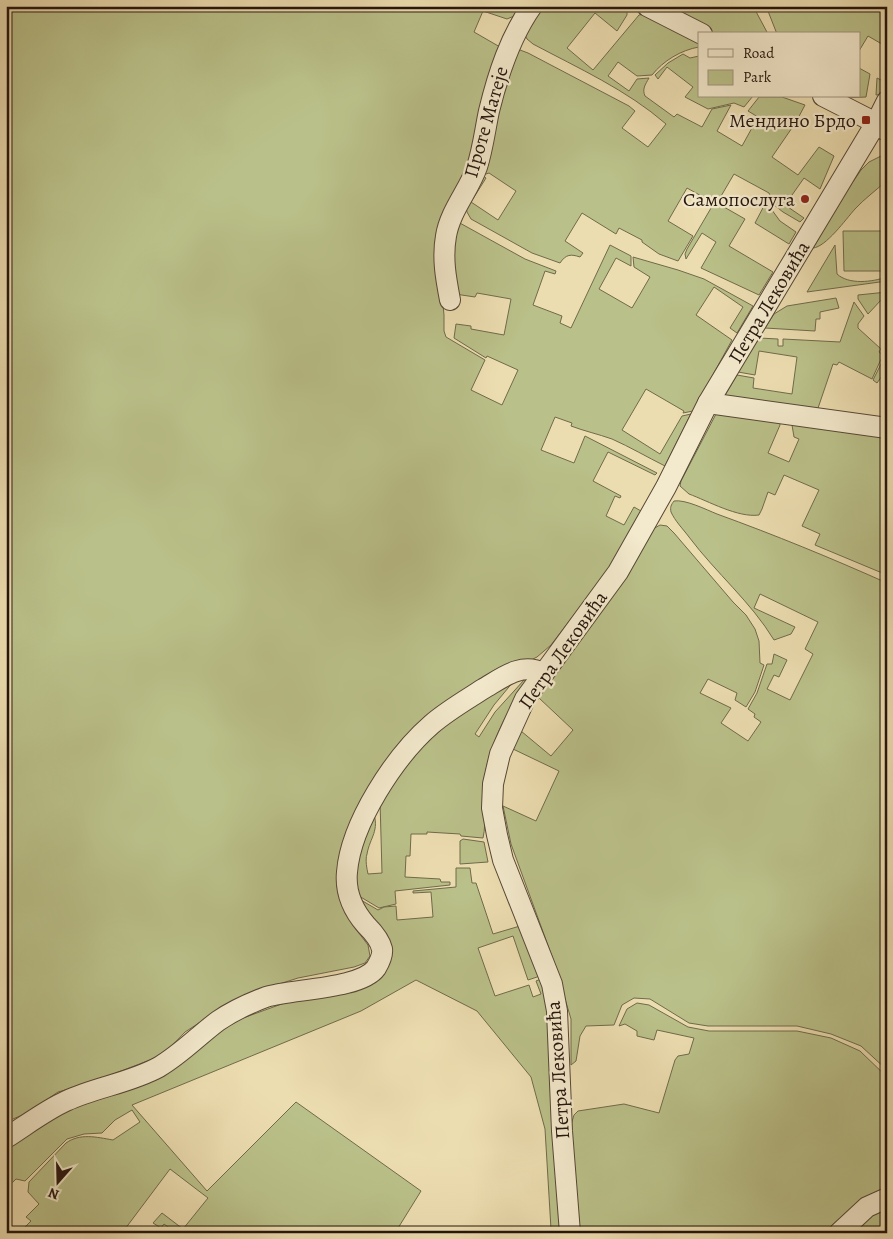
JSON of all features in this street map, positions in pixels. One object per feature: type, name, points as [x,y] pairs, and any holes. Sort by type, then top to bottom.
[{"type":"street","name":"Проте Матеје","points":[[450,300],[444,258],[446,234],[454,213],[476,170],[484,144],[489,113],[506,55],[522,21],[532,6]]},
{"type":"street","points":[[647,6],[698,32]]},
{"type":"street","points":[[827,98],[881,127]]},
{"type":"street","name":"Петра Лековића","points":[[570,1233],[562,1131],[556,1002],[549,976],[504,860],[492,808],[493,784],[500,754],[525,699],[618,572],[666,487],[708,403],[881,127],[887,101]]},
{"type":"street","points":[[708,403],[887,428]]},
{"type":"street","points":[[6,1138],[65,1101],[157,1068],[177,1056],[220,1020],[266,998],[287,992],[337,985],[370,975],[381,959],[382,949],[376,936],[362,920],[352,904],[348,892],[347,873],[355,837],[371,805],[412,742],[433,723],[498,680],[522,669],[530,668],[543,673]]},
{"type":"street","points":[[839,1233],[867,1207],[887,1198]]},
{"type":"green space","points":[[6,6],[526,6],[519,14],[507,19],[483,11],[474,32],[500,47],[501,53],[490,89],[478,149],[472,167],[447,217],[441,241],[439,263],[446,337],[485,360],[471,390],[502,405],[518,370],[487,356],[486,358],[454,338],[456,324],[471,326],[471,329],[504,335],[511,299],[477,293],[475,297],[455,294],[448,268],[448,249],[452,231],[455,223],[458,222],[525,259],[556,271],[555,274],[545,271],[533,305],[562,316],[560,323],[571,328],[610,245],[631,256],[631,266],[616,258],[599,289],[632,308],[650,277],[634,267],[633,257],[704,279],[753,306],[737,333],[730,328],[743,307],[714,287],[696,315],[732,340],[693,411],[683,413],[684,411],[646,389],[622,430],[660,454],[682,416],[691,414],[665,466],[612,439],[571,426],[572,423],[555,417],[541,450],[574,463],[585,436],[657,473],[655,475],[608,452],[593,481],[621,496],[620,498],[615,496],[606,516],[624,525],[634,507],[641,511],[608,570],[551,645],[537,657],[489,681],[452,704],[416,734],[391,764],[354,828],[342,868],[341,877],[345,900],[349,910],[364,928],[355,928],[368,945],[370,956],[365,963],[354,967],[298,978],[248,994],[233,1001],[185,1032],[163,1055],[87,1084],[58,1092],[27,1113],[6,1122]]},
{"type":"green space","points":[[540,6],[627,6],[627,15],[617,31],[595,13],[567,48],[593,70],[639,15],[644,14],[698,40],[698,47],[673,57],[661,65],[652,75],[637,76],[618,62],[608,76],[629,91],[637,79],[649,78],[644,89],[645,96],[674,117],[677,114],[702,127],[712,109],[731,105],[717,131],[742,146],[758,117],[748,111],[758,98],[785,98],[805,105],[796,122],[772,157],[798,175],[819,147],[834,156],[820,189],[804,178],[785,205],[804,218],[800,222],[783,212],[774,205],[769,193],[734,174],[717,203],[745,219],[729,246],[773,272],[759,295],[701,268],[716,242],[702,233],[686,259],[687,249],[714,203],[687,188],[668,221],[693,236],[678,261],[659,254],[642,242],[642,240],[619,228],[616,234],[582,213],[565,241],[583,253],[580,257],[567,256],[560,263],[532,253],[471,219],[465,204],[479,173],[486,178],[471,202],[498,220],[516,191],[489,173],[486,174],[480,170],[515,50],[528,53],[629,106],[635,111],[622,128],[648,147],[666,124],[619,90],[533,44],[524,33]]},
{"type":"green space","points":[[677,6],[753,6],[767,32],[712,32],[686,15]]},
{"type":"green space","points":[[766,6],[887,6],[887,47],[868,36],[860,49],[860,32],[776,32]]},
{"type":"green space","points":[[683,54],[690,58],[698,56],[698,98],[751,98],[744,107],[734,103],[708,109],[685,97],[693,87],[667,67],[658,79],[655,75],[668,63]]},
{"type":"green space","points":[[860,69],[870,74],[866,97],[860,97]]},
{"type":"green space","points":[[887,70],[887,89],[883,94],[876,95],[877,78],[881,80]]},
{"type":"green space","points":[[887,153],[887,180],[859,205],[830,238],[813,248],[861,170],[869,162]]},
{"type":"green space","points":[[766,202],[780,221],[796,232],[789,244],[755,223]]},
{"type":"green space","points":[[843,231],[887,231],[887,271],[844,271]]},
{"type":"green space","points":[[835,245],[837,274],[848,280],[861,282],[887,277],[887,281],[807,292]]},
{"type":"green space","points":[[887,292],[887,304],[882,299],[868,314],[858,299],[858,295]]},
{"type":"green space","points":[[836,298],[839,308],[820,312],[820,319],[816,319],[815,331],[765,328],[774,314],[787,306]]},
{"type":"green space","points":[[854,302],[864,316],[858,324],[858,328],[881,349],[879,352],[883,355],[872,379],[839,362],[837,365],[833,364],[816,414],[724,397],[737,375],[754,378],[753,388],[792,394],[797,357],[759,351],[755,375],[738,372],[759,338],[778,339],[778,346],[783,346],[783,339],[840,342]]},
{"type":"green space","points":[[885,356],[887,358],[887,379],[882,376],[877,383],[873,380]]},
{"type":"green space","points":[[716,414],[780,422],[768,453],[789,462],[799,439],[794,437],[792,425],[794,423],[887,434],[887,575],[815,545],[820,534],[802,526],[819,490],[784,475],[775,495],[768,492],[759,515],[751,515],[733,512],[714,505],[689,494],[680,486]]},
{"type":"green space","points":[[674,501],[696,505],[803,547],[887,583],[887,1070],[861,1046],[831,1034],[797,1026],[708,1026],[689,1023],[650,999],[634,998],[622,1005],[614,1025],[586,1026],[580,1036],[576,1061],[571,1065],[571,1019],[554,962],[511,844],[503,806],[536,821],[559,771],[513,749],[521,731],[551,756],[573,730],[539,698],[553,675],[628,575],[653,529],[660,525],[667,526],[674,533],[746,615],[755,629],[759,641],[760,663],[764,665],[755,692],[746,707],[735,700],[737,693],[708,679],[700,693],[731,708],[721,723],[748,741],[761,722],[748,709],[757,693],[767,664],[772,664],[774,654],[787,660],[779,677],[774,675],[767,689],[790,700],[813,654],[805,649],[818,622],[760,594],[754,608],[795,627],[791,634],[774,640],[755,613],[699,550],[677,522],[671,510]]},
{"type":"green space","points":[[518,676],[494,705],[475,734],[479,737],[495,712],[524,680],[527,680],[499,729],[489,756],[484,784],[485,825],[483,838],[461,836],[460,834],[427,832],[427,834],[411,834],[410,856],[406,856],[405,877],[440,879],[441,882],[450,882],[450,885],[395,891],[396,904],[379,908],[354,893],[352,871],[373,811],[375,829],[366,856],[368,874],[382,873],[380,800],[429,731]]},
{"type":"green space","points":[[463,839],[484,842],[488,862],[460,864],[460,841]]},
{"type":"green space","points":[[456,868],[470,868],[472,883],[476,883],[493,934],[520,926],[540,976],[528,980],[513,936],[478,948],[495,996],[529,985],[533,997],[541,994],[536,981],[541,979],[547,1006],[560,1229],[551,1229],[545,1129],[531,1077],[477,1011],[416,980],[361,1011],[132,1105],[207,1191],[296,1102],[421,1191],[395,1233],[176,1233],[164,1224],[161,1228],[153,1223],[162,1213],[183,1229],[208,1198],[170,1169],[122,1233],[19,1233],[31,1221],[26,1217],[39,1204],[28,1192],[29,1182],[66,1143],[83,1137],[113,1140],[140,1122],[132,1110],[115,1120],[102,1133],[84,1134],[67,1139],[25,1181],[16,1179],[6,1189],[6,1143],[59,1111],[243,1018],[384,967],[354,896],[378,910],[384,907],[396,906],[397,920],[433,917],[431,892],[413,893],[413,891],[456,887]]},
{"type":"green space","points":[[637,1003],[649,1005],[688,1027],[709,1031],[797,1031],[831,1038],[860,1051],[887,1077],[887,1192],[832,1233],[580,1233],[571,1125],[574,1115],[578,1111],[624,1104],[659,1113],[675,1060],[678,1056],[689,1054],[694,1038],[657,1030],[654,1040],[637,1036],[637,1031],[625,1024],[619,1026],[627,1009]]},
{"type":"green space","points":[[887,1202],[887,1233],[846,1233]]},
{"type":"place","name":"Мендино Брдо","points":[[866,120]]},
{"type":"place","name":"Самопослуга","points":[[805,199]]}]
